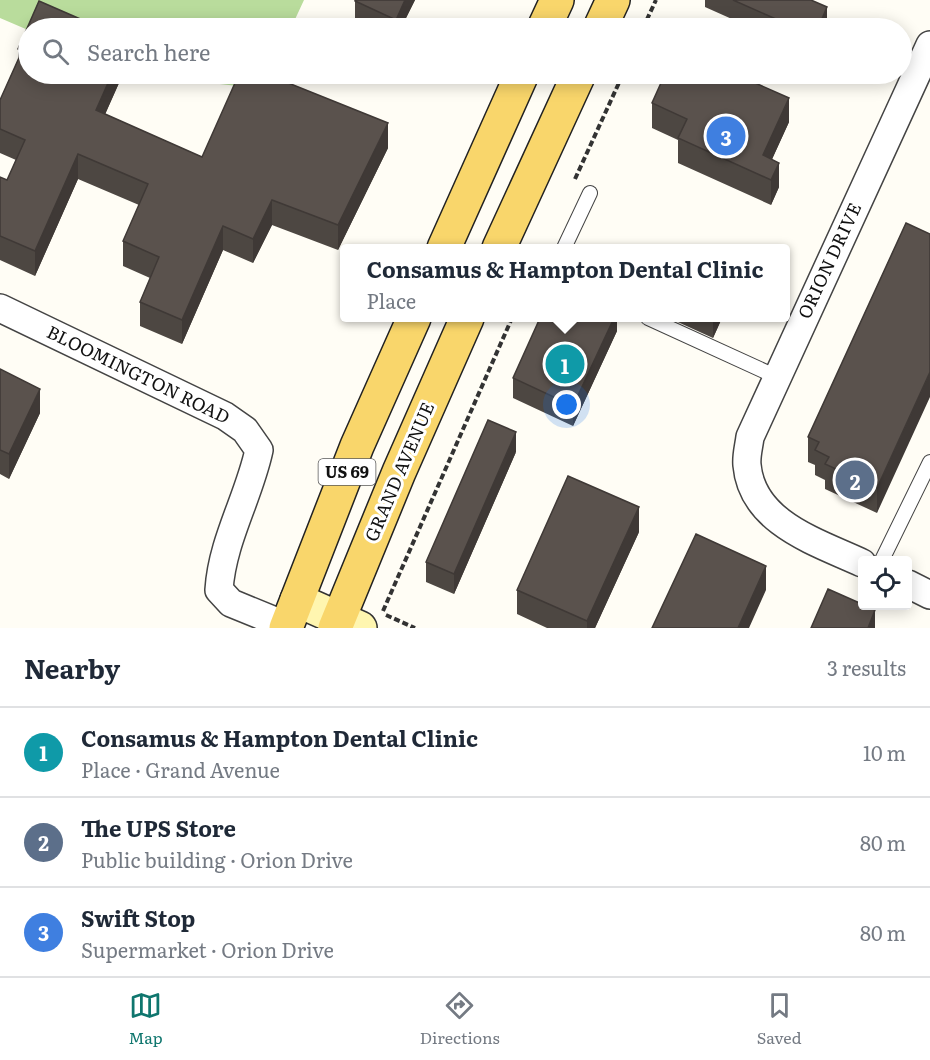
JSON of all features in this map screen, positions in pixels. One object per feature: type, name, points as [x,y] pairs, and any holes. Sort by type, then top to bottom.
[{"type":"main road","points":[[549,18],[557,0]]},
{"type":"main road","points":[[605,18],[613,0]]},
{"type":"main road","points":[[446,244],[518,84]]},
{"type":"main road","points":[[501,244],[574,84]]},
{"type":"main road","name":"US 69","points":[[290,618],[357,446],[412,322]]},
{"type":"main road","name":"GRAND AVENUE","points":[[345,625],[399,472],[465,322]]},
{"type":"street","name":"ORION DRIVE","points":[[858,561],[794,531],[769,513],[753,490],[747,464],[750,437],[930,45]]},
{"type":"street","name":"BLOOMINGTON ROAD","points":[[0,308],[225,416],[244,430],[259,450],[253,477],[220,567],[219,590],[231,603],[290,618],[345,625]]},
{"type":"street","points":[[912,586],[930,595]]},
{"type":"lane","points":[[566,244],[590,193]]},
{"type":"lane","points":[[657,322],[777,378]]},
{"type":"lane","points":[[884,556],[930,462]]},
{"type":"path","points":[[648,18],[656,0]]},
{"type":"path","points":[[572,187],[618,84]]},
{"type":"path","points":[[415,628],[382,613],[510,322]]},
{"type":"green space","points":[[0,0],[304,0],[296,18],[18,18],[18,26],[0,18]]},
{"type":"green space","points":[[220,84],[267,84],[265,89]]},
{"type":"building","points":[[405,0],[397,18],[392,18],[355,1]]},
{"type":"building","points":[[733,0],[811,0],[827,7],[822,18],[774,18]]},
{"type":"building","points":[[39,1],[78,18],[32,18]]},
{"type":"building","points":[[18,60],[18,84],[108,84],[96,110],[202,157],[235,84],[291,84],[388,123],[338,225],[272,200],[253,239],[223,226],[182,320],[140,302],[159,257],[123,241],[148,184],[78,154],[35,251],[0,236],[0,177],[7,180],[25,140],[0,129],[0,100]]},
{"type":"building","points":[[661,84],[758,84],[789,98],[763,155],[779,163],[771,180],[678,138],[687,119],[652,103]]},
{"type":"building","points":[[906,223],[930,234],[930,372],[877,488],[825,464],[829,457],[815,450],[819,442],[808,437]]},
{"type":"building","points":[[538,322],[612,322],[573,406],[513,378]]},
{"type":"building","points":[[0,369],[40,389],[9,454],[0,450]]},
{"type":"building","points":[[488,420],[516,432],[454,574],[426,562]]},
{"type":"building","points":[[568,476],[639,507],[587,621],[517,590]]},
{"type":"building","points":[[696,534],[766,566],[738,628],[652,628]]},
{"type":"building","points":[[828,589],[858,602],[858,610],[875,610],[868,628],[811,628]]},
{"type":"place","name":"Swift Stop","points":[[726,136]]},
{"type":"place","name":"Consamus & Hampton Dental Clinic","points":[[565,364]]},
{"type":"place","name":"The UPS Store","points":[[855,480]]}]
